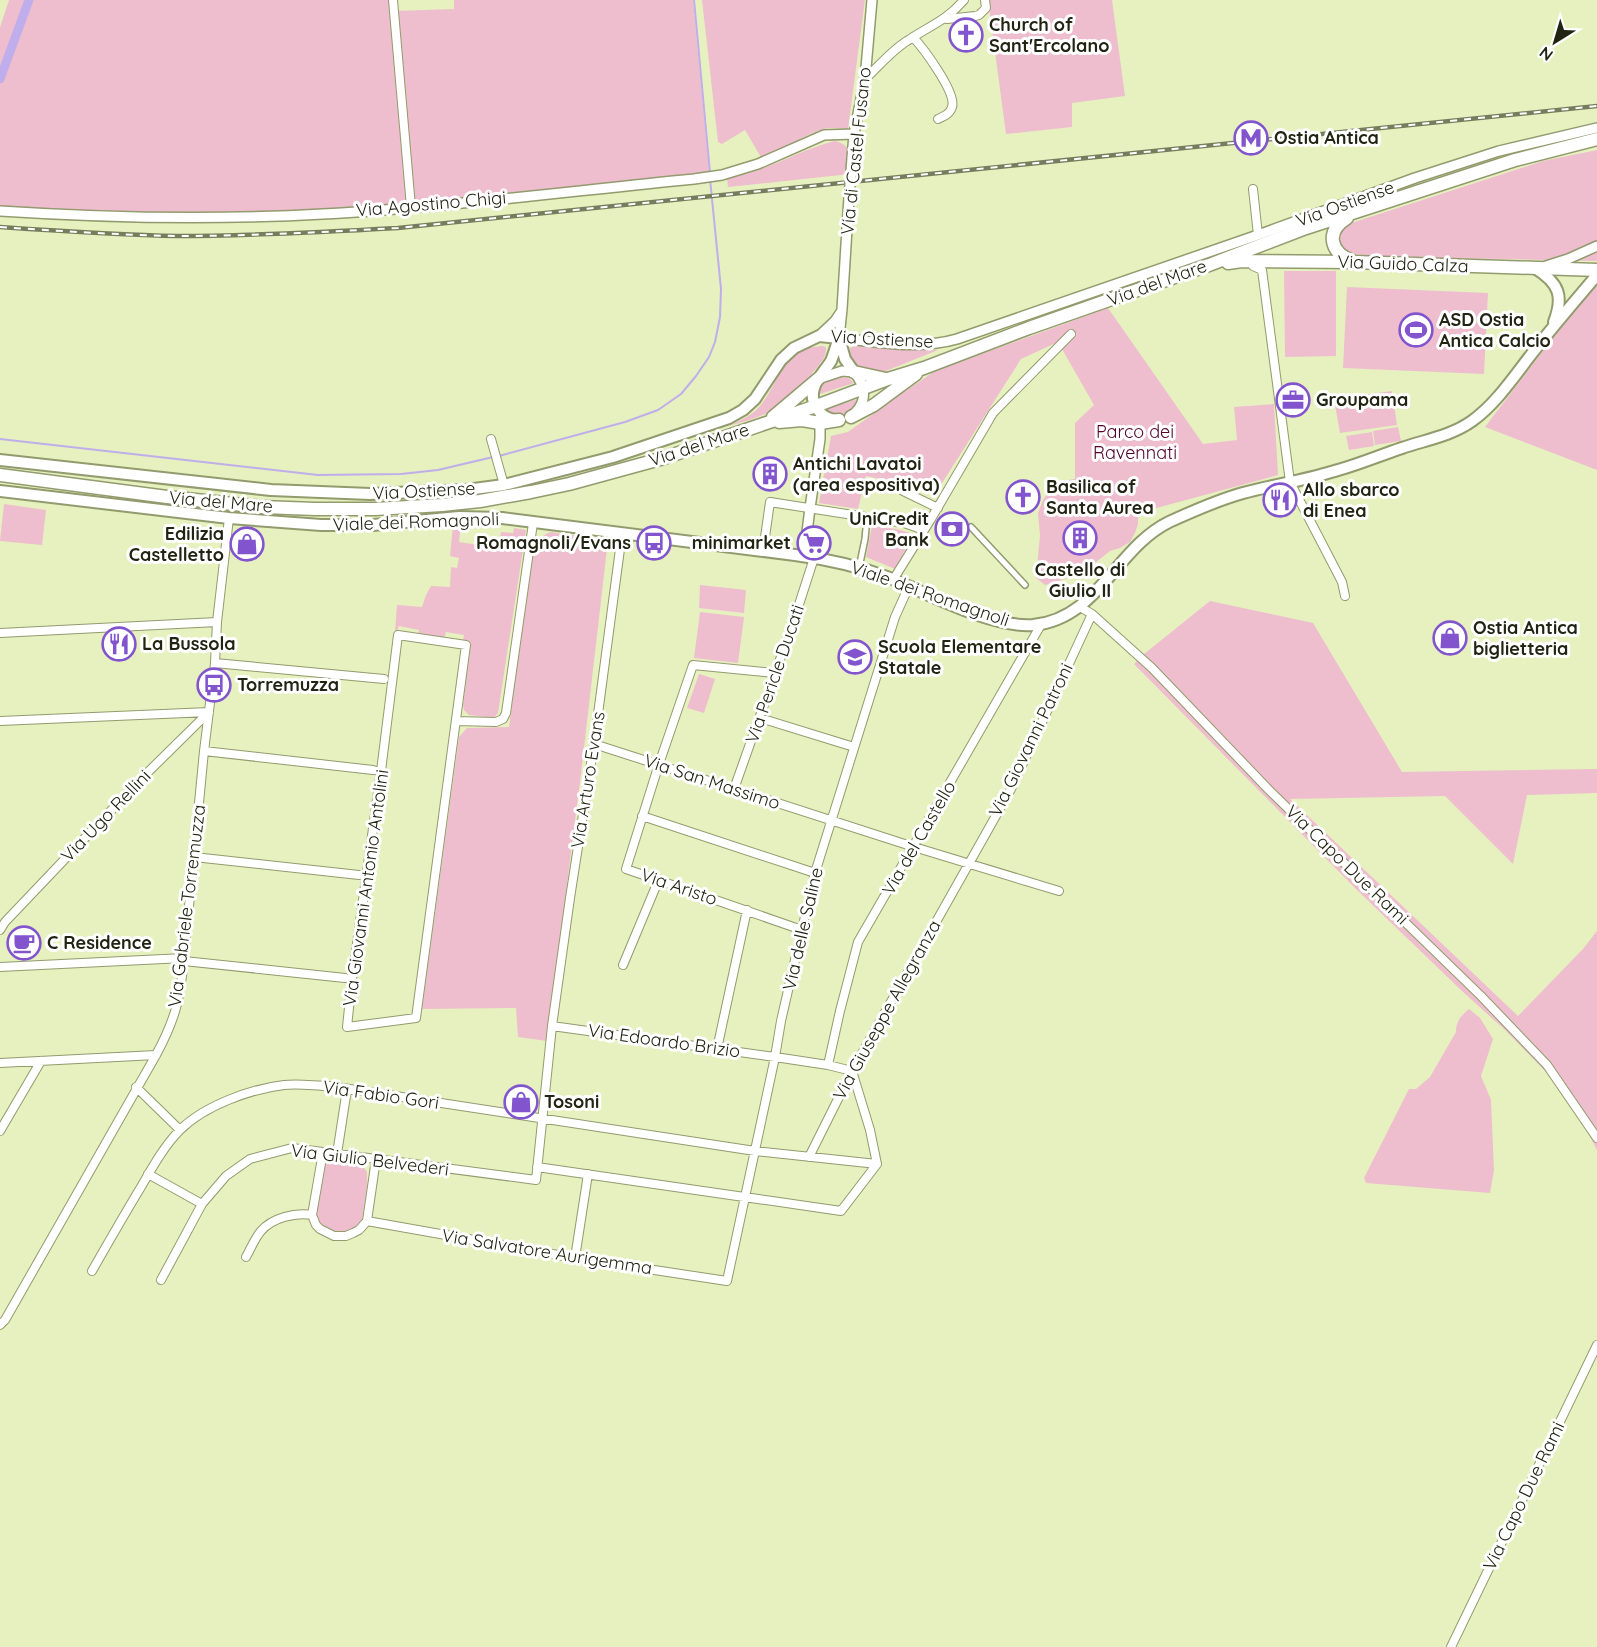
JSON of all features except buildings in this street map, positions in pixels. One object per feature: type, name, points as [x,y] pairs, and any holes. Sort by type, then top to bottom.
[{"type":"main road","name":"Via del Mare","points":[[0,476],[167,497],[273,507],[345,510],[432,506],[499,498],[569,484],[664,458],[766,422],[819,414],[863,388],[924,368],[1306,228],[1515,160],[1597,139]]},
{"type":"main road","name":"Via del Mare","points":[[1353,262],[1336,250],[1333,234],[1340,223],[1367,209]]},
{"type":"main road","name":"Via Guido Calza","points":[[1209,265],[1242,261],[1259,263],[1353,262],[1597,270]]},
{"type":"main road","points":[[1535,268],[1552,281],[1559,294],[1558,311],[1552,328]]},
{"type":"main road","name":"Viale dei Romagnoli","points":[[0,491],[228,518],[349,526],[468,517],[502,518],[763,551],[809,557],[859,568],[998,621],[1026,625],[1042,623],[1062,617],[1080,607],[1150,534],[1199,508],[1235,495],[1335,471],[1447,434],[1466,425],[1494,401],[1597,275]]},
{"type":"main road","name":"Via Ostiense","points":[[0,460],[218,485],[313,492],[400,494],[504,485],[613,457],[729,418],[743,410],[755,399],[788,353],[800,344],[819,336],[839,338]]},
{"type":"main road","points":[[839,338],[844,359],[854,372],[888,379]]},
{"type":"main road","points":[[819,414],[813,391],[832,358],[839,338]]},
{"type":"main road","points":[[766,422],[802,420],[819,414],[845,418],[879,402],[924,368]]},
{"type":"main road","points":[[766,422],[818,379]]},
{"type":"street","points":[[393,0],[411,207]]},
{"type":"street","name":"Via di Castel Fusano","points":[[839,338],[854,134],[865,79],[872,0]]},
{"type":"street","points":[[865,79],[905,42],[945,19],[964,0]]},
{"type":"street","points":[[945,19],[979,15],[986,3]]},
{"type":"street","points":[[913,37],[944,80],[953,100],[952,107],[947,114],[938,119]]},
{"type":"street","name":"Via Ostiense","points":[[839,338],[916,345],[949,341],[1258,235],[1415,178],[1520,146],[1597,128]]},
{"type":"street","name":"Via Agostino Chigi","points":[[0,211],[145,217],[322,214],[411,207],[722,175],[759,164],[824,135],[854,134]]},
{"type":"street","points":[[1253,189],[1258,235]]},
{"type":"street","points":[[1535,268],[1568,260],[1597,246]]},
{"type":"street","points":[[1259,263],[1262,270],[1290,482],[1342,582],[1345,596]]},
{"type":"street","points":[[819,336],[835,321],[842,309]]},
{"type":"street","points":[[893,580],[993,413],[1071,334]]},
{"type":"street","points":[[818,379],[842,371],[854,372],[863,388],[863,403],[828,429],[820,439]]},
{"type":"street","points":[[809,557],[810,508],[820,439],[819,414]]},
{"type":"street","points":[[491,439],[504,485]]},
{"type":"street","points":[[903,491],[938,508]]},
{"type":"street","points":[[763,551],[770,502],[904,523],[924,530]]},
{"type":"street","name":"Via Gabriele Torremuzza","points":[[2,1324],[156,1055],[174,1017],[184,959],[228,518]]},
{"type":"street","points":[[859,568],[867,518]]},
{"type":"street","points":[[456,721],[494,722],[502,719],[506,713],[533,523]]},
{"type":"street","points":[[971,527],[1025,585]]},
{"type":"street","name":"Via Arturo Evans","points":[[536,1180],[552,1026],[594,744],[622,534]]},
{"type":"street","name":"Via Pericle Ducati","points":[[734,789],[776,673],[809,557]]},
{"type":"street","name":"Via delle Saline","points":[[727,1281],[781,1021],[815,873],[895,617],[909,586]]},
{"type":"street","name":"Via Capo Due Rami","points":[[1080,607],[1092,614],[1152,668],[1269,790],[1481,996],[1547,1065],[1597,1138]]},
{"type":"street","name":"Via Giovanni Patroni","points":[[967,864],[1011,789],[1092,614]]},
{"type":"street","points":[[0,633],[217,622]]},
{"type":"street","name":"Via del Castello","points":[[828,1065],[858,942],[1042,623]]},
{"type":"street","name":"Via Giovanni Antonio Antolini","points":[[398,635],[466,645],[456,721],[416,1018],[347,1027],[398,635]]},
{"type":"street","points":[[214,663],[384,680]]},
{"type":"street","name":"Via Aristo","points":[[776,673],[693,665],[626,868],[802,930]]},
{"type":"street","points":[[0,721],[208,712]]},
{"type":"street","name":"Via Ugo Rellini","points":[[0,930],[2,922],[208,712]]},
{"type":"street","points":[[760,718],[854,747]]},
{"type":"street","name":"Via San Massimo","points":[[594,744],[967,864],[1059,891]]},
{"type":"street","points":[[204,751],[373,770]]},
{"type":"street","points":[[642,816],[815,873]]},
{"type":"street","points":[[194,857],[359,875]]},
{"type":"street","name":"Via Giuseppe Allegranza","points":[[809,1157],[852,1071],[967,864]]},
{"type":"street","points":[[623,965],[659,879]]},
{"type":"street","points":[[717,1049],[747,910]]},
{"type":"street","points":[[0,966],[184,959],[345,978]]},
{"type":"street","name":"Via Edoardo Brizio","points":[[552,1026],[775,1057],[852,1071]]},
{"type":"street","points":[[0,1063],[156,1055]]},
{"type":"street","points":[[0,1131],[41,1061]]},
{"type":"street","points":[[537,1167],[841,1211],[877,1164],[870,1130],[852,1071]]},
{"type":"street","name":"Via Fabio Gori","points":[[92,1271],[148,1174],[180,1130],[197,1116],[246,1093],[285,1085],[330,1086],[755,1151],[877,1164]]},
{"type":"street","points":[[136,1087],[180,1130]]},
{"type":"street","points":[[337,1154],[347,1089]]},
{"type":"street","name":"Via Giulio Belvederi","points":[[161,1280],[202,1204],[226,1176],[250,1159],[292,1148],[536,1180]]},
{"type":"street","points":[[323,1152],[312,1215],[320,1229],[333,1236],[346,1236],[359,1230],[367,1221],[376,1159]]},
{"type":"street","points":[[148,1174],[202,1204]]},
{"type":"street","points":[[575,1258],[588,1174]]},
{"type":"street","points":[[246,1257],[257,1236],[267,1225],[286,1217],[312,1215]]},
{"type":"street","name":"Via Salvatore Aurigemma","points":[[367,1221],[575,1258],[727,1281]]},
{"type":"street","name":"Via Capo Due Rami","points":[[1451,1647],[1597,1345]]},
{"type":"green space","points":[[9,0],[393,0],[395,11],[454,9],[454,0],[693,0],[710,181],[411,207],[238,216],[0,211],[0,27]]},
{"type":"green space","points":[[702,0],[865,0],[848,129],[824,129],[762,159],[745,130],[722,144],[718,142]]},
{"type":"green space","points":[[988,0],[1112,0],[1125,96],[1072,103],[1072,127],[1006,134]]},
{"type":"green space","points":[[835,141],[845,146],[850,153],[850,174],[728,187],[727,178],[755,171]]},
{"type":"green space","points":[[1597,150],[1597,261],[1345,256],[1340,242],[1342,226],[1543,161]]},
{"type":"green space","points":[[1284,271],[1336,271],[1336,356],[1285,357]]},
{"type":"green space","points":[[1597,280],[1597,470],[1485,427]]},
{"type":"green space","name":"ASD Ostia Antica Calcio","points":[[1347,287],[1488,293],[1484,374],[1343,368]]},
{"type":"green space","name":"Parco dei Ravennati","points":[[1108,308],[1203,444],[1237,440],[1234,407],[1274,404],[1278,475],[1138,513],[1138,524],[1130,542],[1110,551],[1081,574],[1045,585],[1036,578],[1040,535],[1038,513],[1043,500],[1054,484],[1075,479],[1075,423],[1094,405],[1058,342],[1021,359],[937,491],[866,476],[858,509],[819,503],[831,436],[848,432],[935,371]]},
{"type":"green space","points":[[856,345],[938,350],[876,375],[862,368],[852,358],[850,348]]},
{"type":"green space","points":[[826,347],[823,360],[786,401],[756,418],[729,426],[751,414],[761,405],[782,370],[795,355],[805,349]]},
{"type":"green space","points":[[839,377],[849,378],[854,383],[817,395],[822,385]]},
{"type":"green space","points":[[1392,391],[1397,425],[1340,433],[1334,399]]},
{"type":"green space","points":[[858,399],[858,406],[845,414],[836,415],[822,410]]},
{"type":"green space","points":[[1398,427],[1401,441],[1375,445],[1373,431]]},
{"type":"green space","points":[[1372,432],[1374,446],[1349,450],[1346,436]]},
{"type":"green space","points":[[4,504],[46,510],[42,545],[0,541]]},
{"type":"green space","points":[[453,525],[461,525],[459,542],[498,548],[501,532],[513,533],[514,528],[526,530],[498,713],[494,718],[469,715],[464,710],[471,644],[463,641],[464,635],[446,632],[444,639],[418,635],[419,630],[399,626],[395,631],[397,605],[422,607],[431,586],[450,587],[451,567],[457,568],[459,558],[450,556]]},
{"type":"green space","points":[[872,526],[914,534],[895,569],[866,557]]},
{"type":"green space","points":[[550,532],[608,540],[547,1041],[518,1037],[516,1008],[422,1009],[459,737],[467,728],[509,727],[533,550],[539,539]]},
{"type":"green space","points":[[700,585],[746,590],[744,613],[699,608]]},
{"type":"green space","points":[[1210,601],[1313,623],[1402,772],[1597,769],[1597,793],[1527,795],[1513,864],[1445,796],[1290,799],[1518,1016],[1583,949],[1597,931],[1597,1150],[1587,1131],[1547,1073],[1505,1030],[1356,889],[1134,664]]},
{"type":"green space","points":[[700,612],[744,617],[738,663],[694,658]]},
{"type":"green space","points":[[699,674],[715,679],[704,713],[687,708]]},
{"type":"green space","points":[[1469,1009],[1480,1018],[1493,1039],[1481,1076],[1491,1100],[1494,1170],[1490,1193],[1366,1183],[1364,1178],[1409,1089],[1416,1089],[1430,1077],[1456,1032],[1459,1019]]},
{"type":"green space","points":[[325,1158],[358,1163],[367,1172],[362,1220],[354,1231],[334,1233],[328,1231],[317,1218],[315,1210]]},
{"type":"waterway","points":[[0,79],[29,0]]},
{"type":"waterway","points":[[694,0],[710,173]]},
{"type":"waterway","points":[[499,456],[625,422],[658,410],[681,394],[696,376],[709,357],[715,342],[720,317],[721,289],[710,179]]},
{"type":"waterway","points":[[0,439],[318,475],[401,474],[438,470],[493,457]]},
{"type":"railway","points":[[0,227],[178,236],[260,235],[398,228],[1597,106]]},
{"type":"place","name":"Church of Sant'Ercolano","points":[[966,35]]},
{"type":"place","name":"Ostia Antica","points":[[1251,138]]},
{"type":"place","name":"ASD Ostia Antica Calcio","points":[[1416,330]]},
{"type":"place","name":"Groupama","points":[[1293,400]]},
{"type":"place","name":"Antichi Lavatoi (area espositiva)","points":[[770,474]]},
{"type":"place","name":"Basilica of Santa Aurea","points":[[1023,497]]},
{"type":"place","name":"Allo sbarco di Enea","points":[[1280,500]]},
{"type":"place","name":"UniCredit Bank","points":[[952,529]]},
{"type":"place","name":"Castello di Giulio II","points":[[1080,538]]},
{"type":"place","name":"Romagnoli/Evans","points":[[654,543]]},
{"type":"place","name":"minimarket","points":[[814,543]]},
{"type":"place","name":"Edilizia Castelletto","points":[[247,544]]},
{"type":"place","name":"Ostia Antica biglietteria","points":[[1450,638]]},
{"type":"place","name":"La Bussola","points":[[119,644]]},
{"type":"place","name":"Scuola Elementare Statale","points":[[855,657]]},
{"type":"place","name":"Torremuzza","points":[[214,685]]},
{"type":"place","name":"C Residence","points":[[24,943]]},
{"type":"place","name":"Tosoni","points":[[521,1102]]}]
